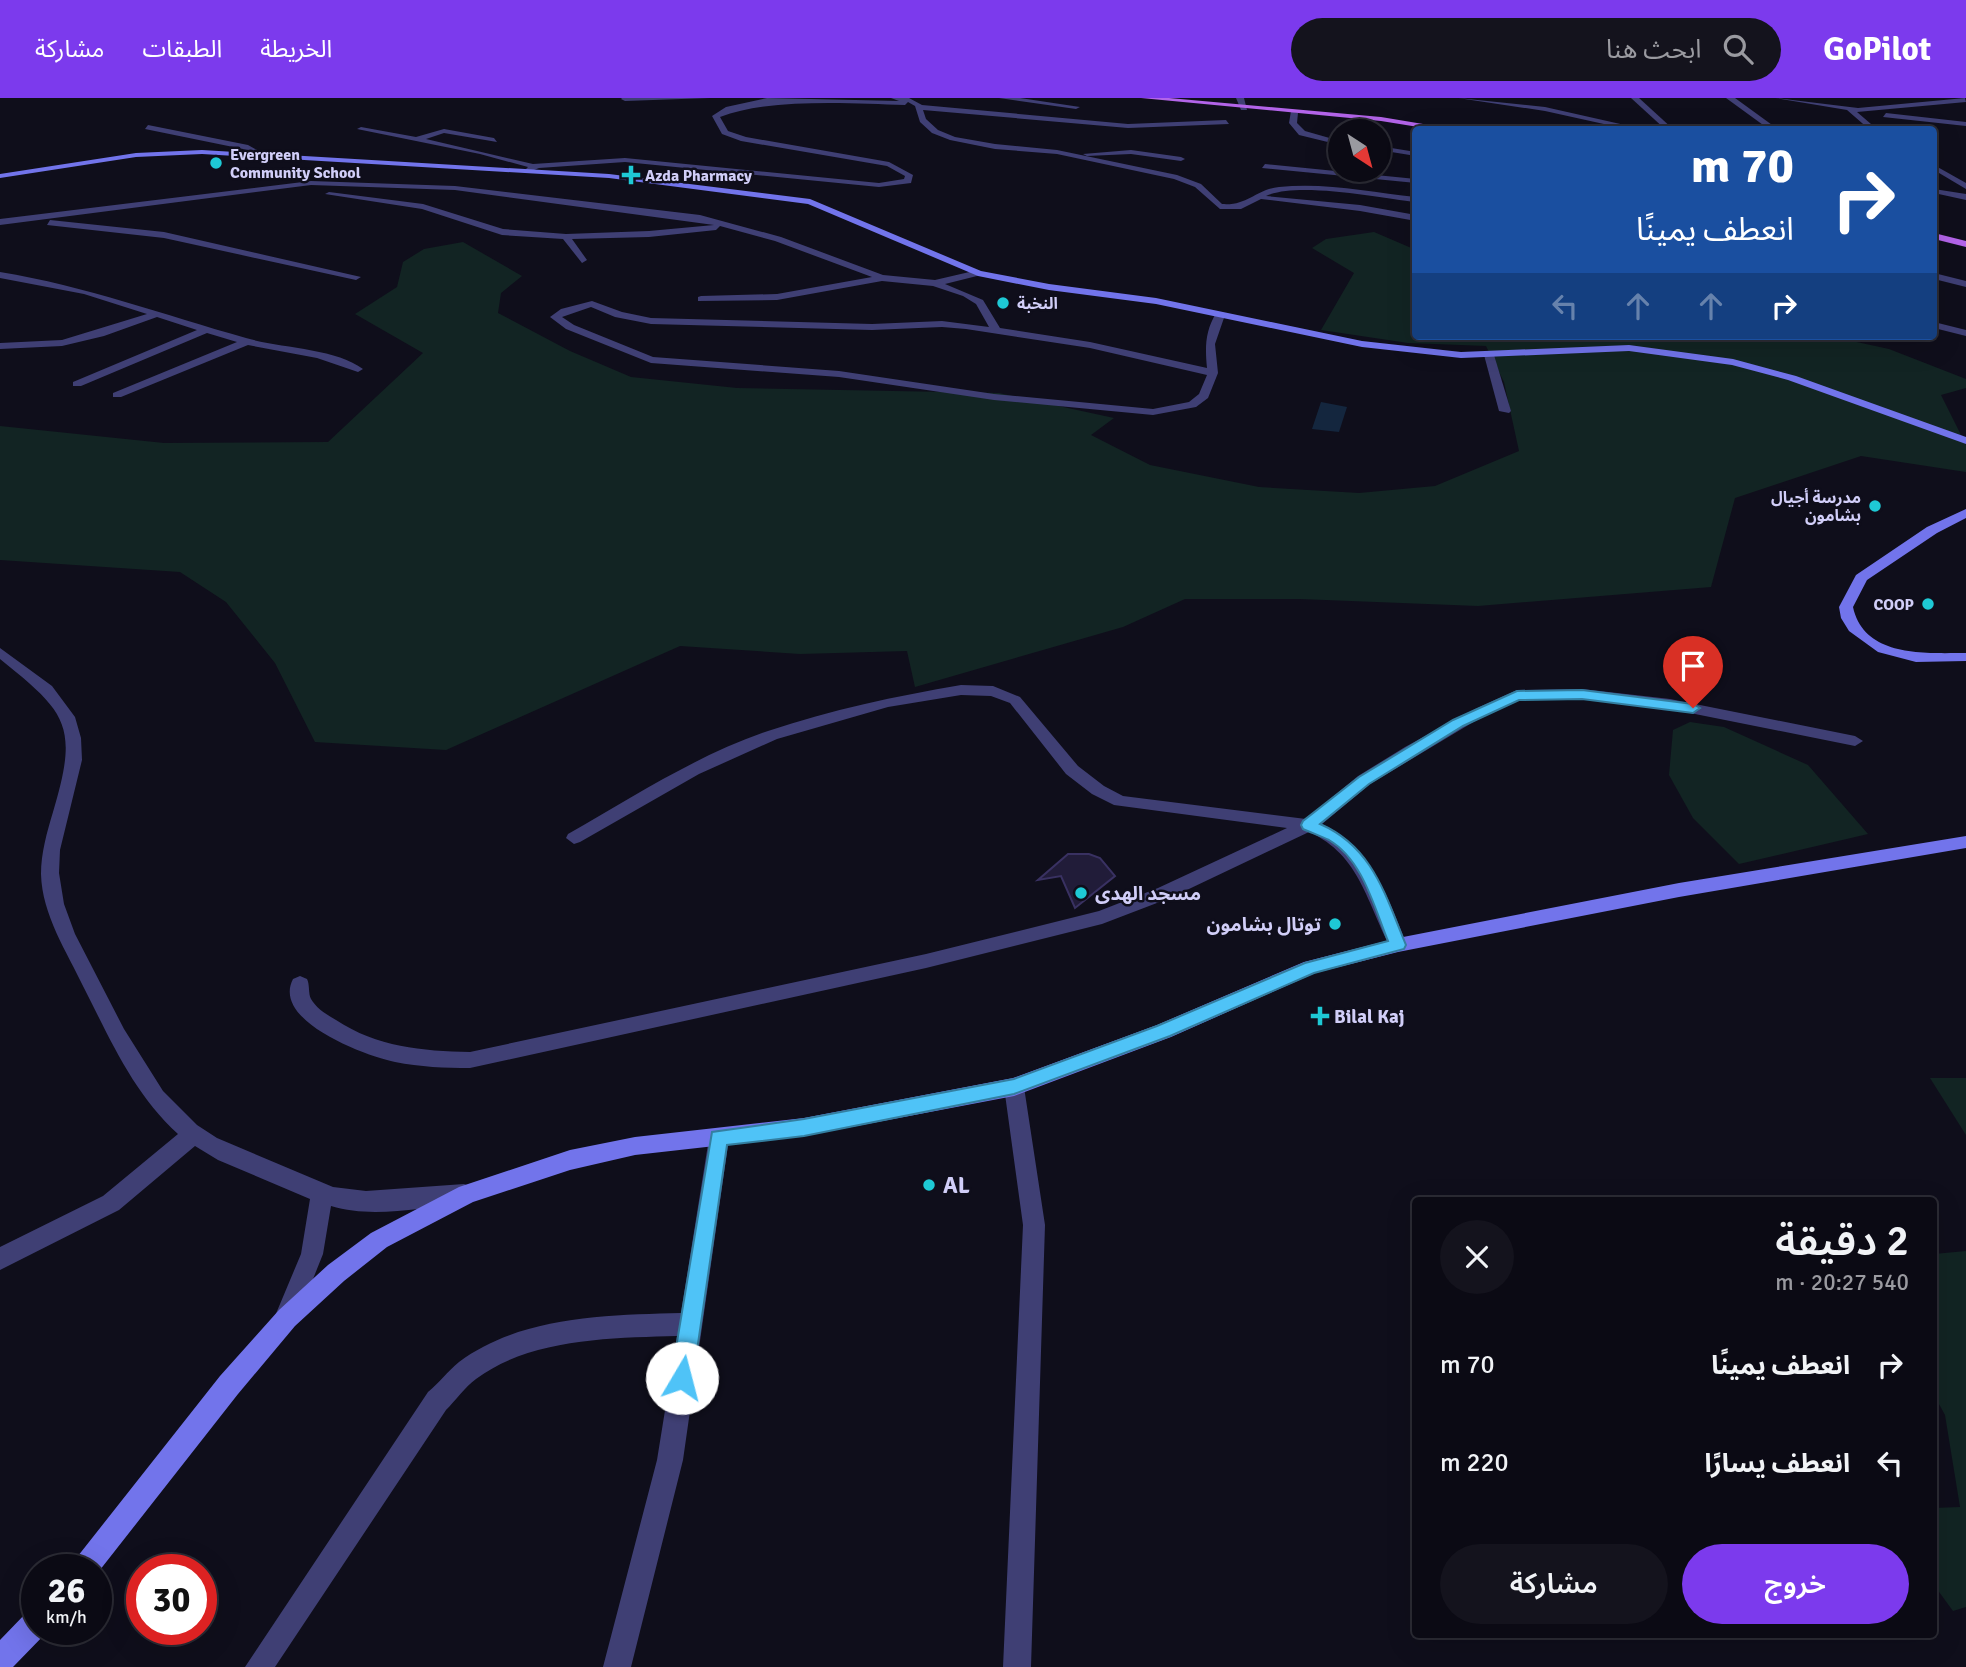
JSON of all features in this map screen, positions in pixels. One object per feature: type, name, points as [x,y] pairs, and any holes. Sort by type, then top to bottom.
[{"type":"main road","points":[[1145,98],[1381,119],[1429,126]]},
{"type":"main road","points":[[1937,237],[1966,244]]},
{"type":"street","points":[[625,99],[706,98]]},
{"type":"street","points":[[772,98],[892,102],[1128,126],[1226,122]]},
{"type":"street","points":[[895,98],[909,100],[918,106],[923,124],[947,136],[978,145],[1049,150],[1191,181],[1209,193],[1220,206],[1242,207],[1270,190],[1293,188],[1412,200]]},
{"type":"street","points":[[1003,98],[1076,107]]},
{"type":"street","points":[[1240,98],[1244,108]]},
{"type":"street","points":[[1461,98],[1545,109],[1625,126]]},
{"type":"street","points":[[1539,98],[1546,105],[1545,109]]},
{"type":"street","points":[[1635,98],[1666,126]]},
{"type":"street","points":[[1730,98],[1770,126]]},
{"type":"street","points":[[1779,98],[1966,124]]},
{"type":"street","points":[[361,129],[534,166],[625,160],[880,185],[908,181],[909,176],[889,164],[744,139],[725,132],[716,117],[729,108],[777,99]]},
{"type":"street","points":[[1854,110],[1966,100]]},
{"type":"street","points":[[1854,110],[1871,126]]},
{"type":"street","points":[[1294,113],[1293,123],[1302,133],[1328,140]]},
{"type":"street","points":[[148,127],[245,147],[262,155]]},
{"type":"street","points":[[417,139],[444,131],[494,141]]},
{"type":"street","points":[[1391,150],[1412,153]]},
{"type":"street","points":[[0,176],[146,153],[202,152],[631,177],[810,202],[841,212],[978,273],[1049,287],[1156,301],[1384,347],[1442,354],[1489,355],[1629,348],[1733,362],[1770,370],[1966,441]]},
{"type":"street","points":[[1072,155],[1131,152],[1181,159]]},
{"type":"street","points":[[522,172],[536,167],[534,166]]},
{"type":"street","points":[[1265,166],[1412,181]]},
{"type":"street","points":[[1937,169],[1966,187]]},
{"type":"street","points":[[0,222],[280,187],[337,183],[504,192],[700,218],[729,225],[778,239],[883,278],[935,284],[980,301],[987,307],[996,330]]},
{"type":"street","points":[[1937,192],[1966,197]]},
{"type":"street","points":[[329,194],[423,207],[502,232],[566,237],[649,233],[729,225]]},
{"type":"street","points":[[1261,197],[1360,208],[1412,217]]},
{"type":"street","points":[[18,220],[164,235],[356,277]]},
{"type":"street","points":[[566,237],[582,260]]},
{"type":"street","points":[[935,284],[978,273]]},
{"type":"street","points":[[0,275],[44,282],[159,313],[247,342],[319,355],[358,369]]},
{"type":"street","points":[[1937,277],[1966,284]]},
{"type":"street","points":[[701,299],[777,296],[883,278]]},
{"type":"street","points":[[1213,373],[1138,355],[996,330],[942,324],[872,327],[651,321],[619,315],[592,303],[564,311],[555,317],[570,327],[651,360],[866,377],[994,397],[1136,411],[1172,410],[1192,405],[1204,397],[1213,373],[1210,344],[1220,315]]},
{"type":"street","points":[[0,346],[46,347],[79,341],[159,313]]},
{"type":"street","points":[[1937,326],[1966,332]]},
{"type":"street","points":[[77,384],[207,329]]},
{"type":"street","points":[[117,395],[247,342]]},
{"type":"street","points":[[1489,355],[1505,411]]},
{"type":"street","points":[[1966,513],[1932,530],[1861,578],[1846,607],[1846,614],[1857,632],[1890,652],[1917,658],[1966,657]]},
{"type":"street","points":[[0,652],[54,696],[71,720],[75,732],[71,780],[54,841],[50,872],[59,917],[133,1063],[158,1103],[193,1135],[213,1147],[321,1192],[351,1201],[467,1194]]},
{"type":"street","points":[[575,838],[693,770],[772,735],[887,702],[983,689],[1015,700],[1072,770],[1098,790],[1120,801],[1309,825],[1336,837],[1358,859],[1371,881],[1398,945]]},
{"type":"street","points":[[300,984],[300,999],[309,1012],[354,1042],[385,1053],[470,1060],[926,961],[1101,917],[1164,893],[1309,825],[1364,780],[1480,712],[1517,695],[1582,694],[1670,704],[1855,741]]},
{"type":"street","points":[[96,1554],[229,1385],[287,1318],[336,1273],[379,1240],[467,1194],[570,1160],[635,1146],[818,1125],[1014,1087],[1164,1031],[1311,967],[1398,945],[1678,890],[1966,842]]},
{"type":"street","points":[[1014,1087],[1034,1226],[1017,1667]]},
{"type":"street","points":[[0,1259],[111,1203],[193,1135]]},
{"type":"street","points":[[618,1667],[670,1460],[719,1138]]},
{"type":"street","points":[[287,1318],[312,1254],[321,1192]]},
{"type":"street","points":[[259,1667],[438,1401],[469,1370],[497,1353],[530,1340],[634,1325],[689,1324]]},
{"type":"street","points":[[0,1660],[21,1638]]},
{"type":"shaded area","points":[[1374,232],[1412,248],[1412,340],[1847,340],[1889,349],[1966,379],[1966,388],[1941,395],[1966,445],[1966,472],[1861,456],[1735,498],[1711,587],[1478,606],[1300,599],[1185,599],[1123,627],[915,687],[907,651],[800,654],[680,646],[446,750],[315,742],[275,663],[226,602],[180,572],[0,560],[0,426],[164,443],[328,442],[423,353],[355,314],[397,287],[403,262],[424,249],[463,242],[522,276],[501,293],[498,313],[570,351],[631,377],[737,388],[999,393],[1114,418],[1091,435],[1150,465],[1259,487],[1359,493],[1435,486],[1519,451],[1504,382],[1486,346],[1408,343],[1321,330],[1354,273],[1312,248],[1326,239]]},
{"type":"shaded area","points":[[1690,722],[1724,727],[1808,765],[1868,834],[1739,864],[1693,818],[1669,775],[1673,730]]},
{"type":"shaded area","points":[[1930,1078],[1966,1078],[1966,1135]]},
{"type":"shaded area","points":[[1966,1251],[1966,1607],[1953,1611],[1937,1589],[1937,1508],[1960,1507],[1945,1415],[1937,1400],[1937,1254]]},
{"type":"water","points":[[1321,402],[1347,407],[1339,432],[1312,429]]},
{"type":"building","name":"مسجد الهدى","points":[[1068,854],[1089,854],[1100,858],[1115,876],[1075,908],[1061,876],[1038,880]]},
{"type":"place","name":"Evergreen Community School","points":[[216,163]]},
{"type":"place","name":"Azda Pharmacy","points":[[631,175]]},
{"type":"place","name":"النخبة","points":[[1003,303]]},
{"type":"place","name":"مدرسة أجيال بشامون","points":[[1875,506]]},
{"type":"place","name":"COOP","points":[[1928,604]]},
{"type":"place","name":"مسجد الهدى","points":[[1081,893]]},
{"type":"place","name":"توتال بشامون","points":[[1335,924]]},
{"type":"place","name":"Bilal Kaj","points":[[1320,1016]]},
{"type":"place","name":"AL","points":[[929,1185]]},
{"type":"route","points":[[682,1378],[719,1138],[804,1127],[1014,1087],[1164,1031],[1311,967],[1398,945],[1371,881],[1358,859],[1348,846],[1336,837],[1309,825],[1364,780],[1458,723],[1517,695],[1582,694],[1693,708]]}]
